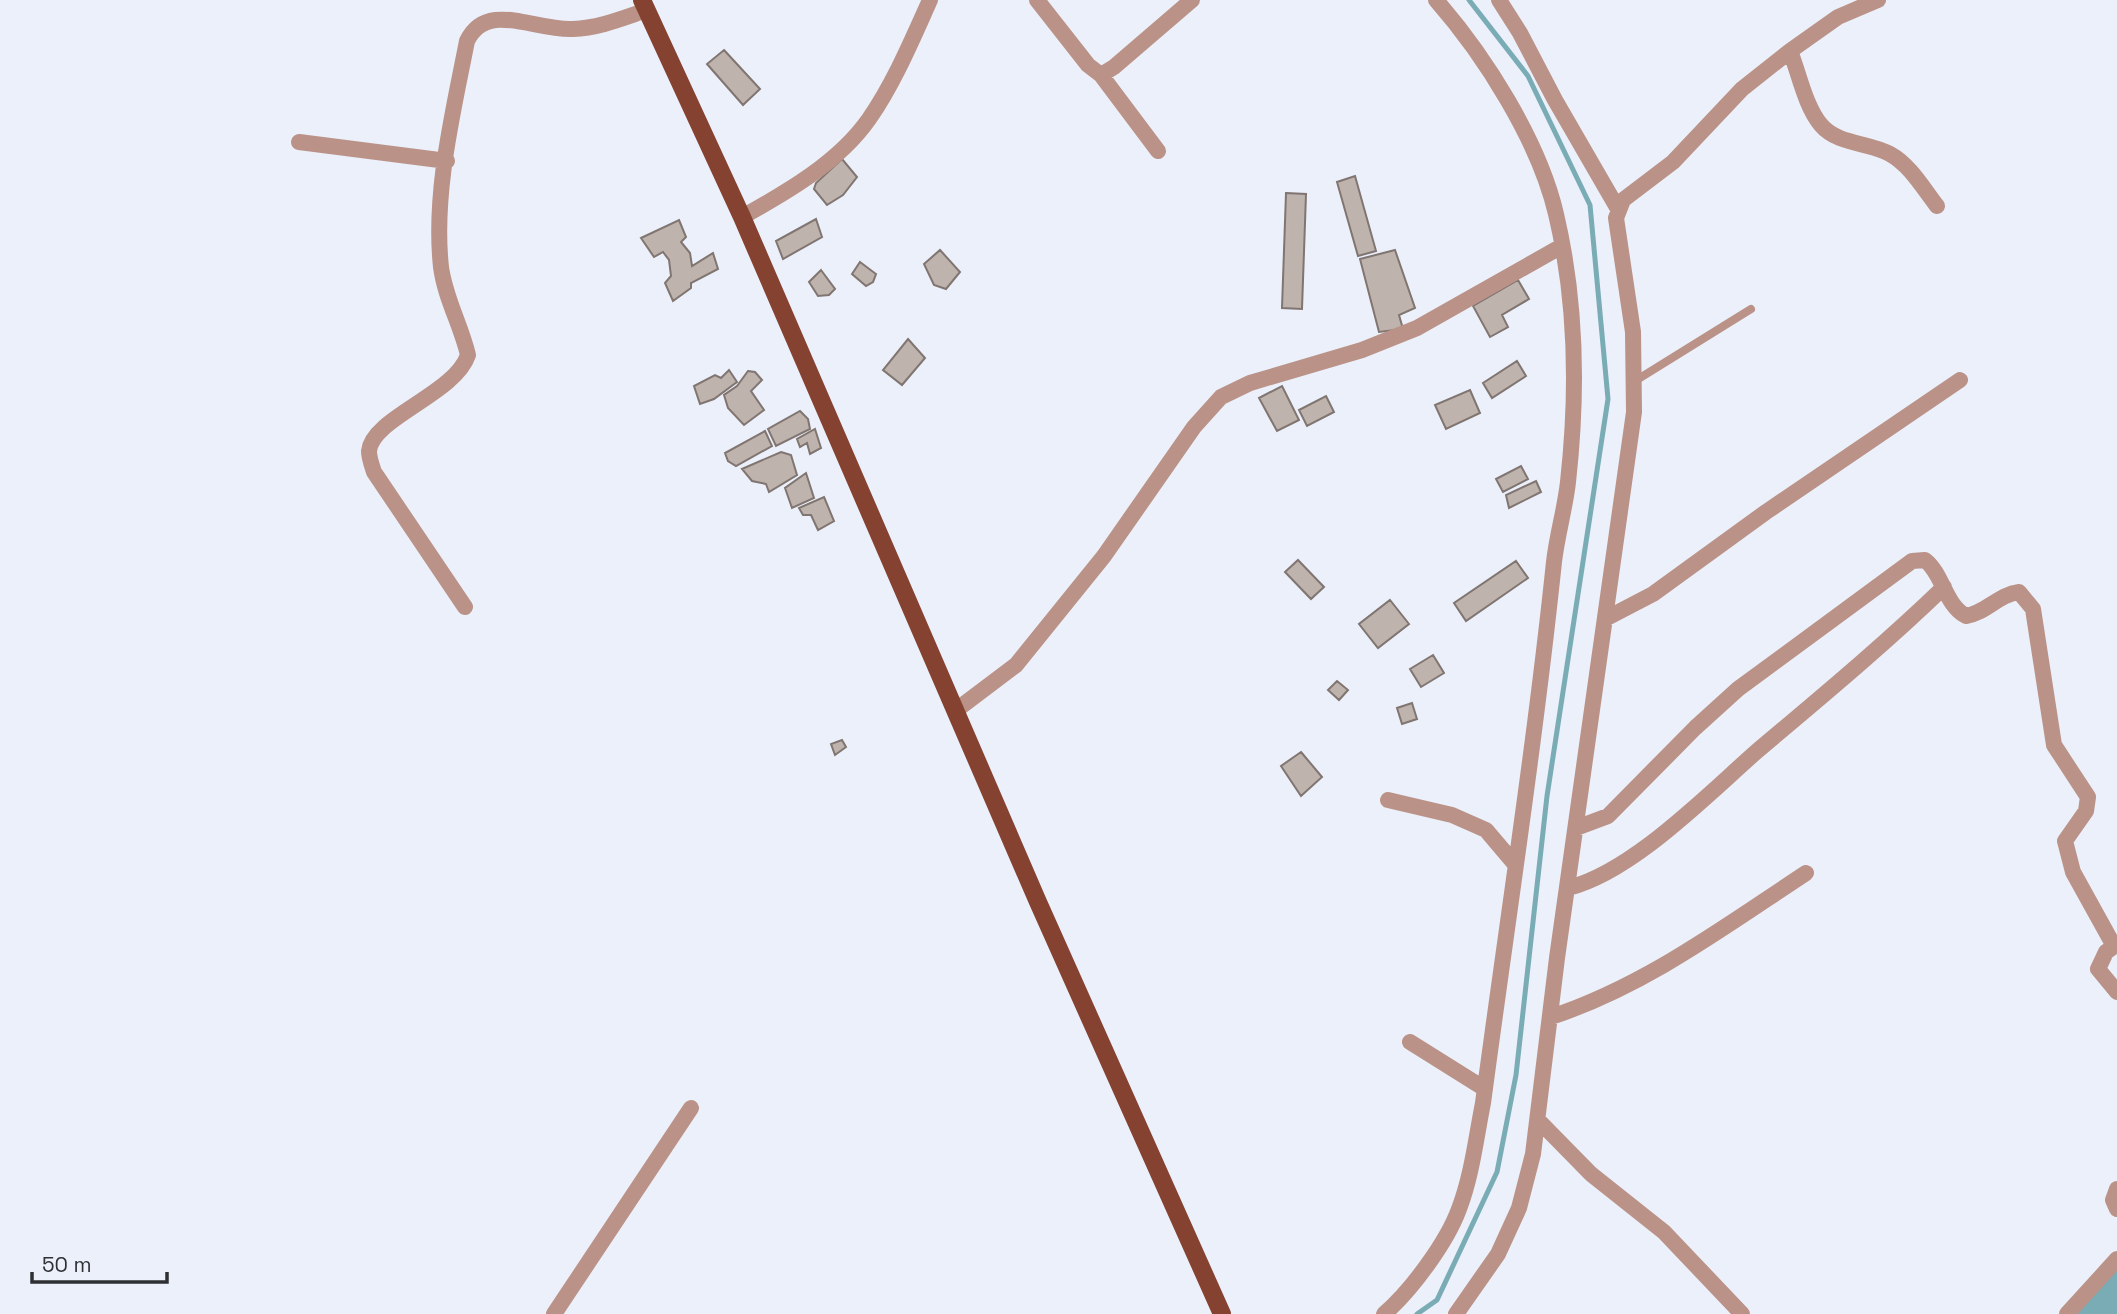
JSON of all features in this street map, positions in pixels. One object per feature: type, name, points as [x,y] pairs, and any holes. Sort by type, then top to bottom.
[{"type":"main road","points":[[645,5],[742,217],[955,711],[1222,1314]]},
{"type":"street","points":[[742,217],[784,194],[858,132],[888,87],[930,0]]},
{"type":"street","points":[[1037,0],[1088,65],[1101,75],[1158,151]]},
{"type":"street","points":[[1101,75],[1115,67],[1192,0]]},
{"type":"street","points":[[1384,1314],[1414,1284],[1459,1211],[1469,1179],[1485,1089],[1572,438],[1575,389],[1572,302],[1556,211],[1507,99],[1492,73],[1436,0]]},
{"type":"street","points":[[1499,0],[1618,209]]},
{"type":"street","points":[[1456,1314],[1498,1254],[1519,1208],[1538,1120],[1634,412],[1633,332],[1615,218],[1618,209],[1636,188],[1673,162],[1742,89],[1838,17],[1878,0]]},
{"type":"street","points":[[465,607],[374,472],[369,450],[373,440],[386,426],[456,377],[468,355],[441,267],[441,213],[447,160],[467,41],[473,27],[484,18],[499,15],[569,30],[591,28],[645,5]]},
{"type":"street","points":[[1790,51],[1814,114],[1822,126],[1838,136],[1891,154],[1908,168],[1937,205]]},
{"type":"street","points":[[299,142],[447,160]]},
{"type":"street","points":[[955,711],[1016,665],[1104,556],[1194,427],[1221,397],[1250,383],[1362,351],[1418,328],[1562,246]]},
{"type":"street","points":[[1605,619],[1660,590],[1766,512],[1960,380]]},
{"type":"street","points":[[1576,828],[1608,816],[1695,728],[1738,689],[1912,561],[1924,560],[1931,565],[1952,603],[1966,616],[1975,615],[2009,593],[2019,592],[2033,609],[2054,745],[2088,797],[2086,811],[2065,841],[2067,858],[2115,945],[2101,960],[2098,969],[2117,992]]},
{"type":"street","points":[[1568,888],[1600,878],[1696,804],[1902,628],[1944,587]]},
{"type":"street","points":[[1388,800],[1452,816],[1486,830],[1514,863]]},
{"type":"street","points":[[1551,1017],[1591,1004],[1651,975],[1806,873]]},
{"type":"street","points":[[1410,1041],[1485,1089]]},
{"type":"street","points":[[554,1314],[691,1108]]},
{"type":"street","points":[[1538,1120],[1591,1174],[1664,1232],[1742,1314]]},
{"type":"street","points":[[2117,1189],[2113,1200],[2117,1209]]},
{"type":"street","points":[[2067,1314],[2117,1259]]},
{"type":"lane","points":[[1635,381],[1751,309]]},
{"type":"water","points":[[2117,1265],[2117,1314],[2074,1314]]},
{"type":"building","points":[[724,50],[760,89],[743,105],[707,64]]},
{"type":"building","points":[[842,159],[857,177],[843,195],[827,205],[814,189],[816,183]]},
{"type":"building","points":[[1355,176],[1376,251],[1358,256],[1337,182]]},
{"type":"building","points":[[1286,193],[1306,194],[1302,309],[1282,308]]},
{"type":"building","points":[[816,219],[822,237],[783,259],[776,241]]},
{"type":"building","points":[[679,220],[686,237],[681,242],[690,253],[692,266],[713,253],[718,269],[691,283],[691,288],[673,301],[665,283],[671,276],[669,260],[663,252],[654,257],[641,238]]},
{"type":"building","points":[[940,250],[960,272],[946,289],[934,285],[924,264]]},
{"type":"building","points":[[1395,250],[1415,308],[1399,315],[1403,329],[1379,332],[1360,259]]},
{"type":"building","points":[[860,262],[876,274],[873,282],[866,286],[852,274]]},
{"type":"building","points":[[821,270],[835,289],[829,295],[818,296],[809,282]]},
{"type":"building","points":[[1518,280],[1529,299],[1502,315],[1508,327],[1490,337],[1473,306]]},
{"type":"building","points":[[908,339],[925,358],[902,385],[883,370]]},
{"type":"building","points":[[1517,361],[1526,376],[1492,398],[1483,383]]},
{"type":"building","points":[[729,370],[737,382],[714,399],[700,404],[694,386],[715,375],[721,378]]},
{"type":"building","points":[[748,371],[755,372],[762,380],[751,391],[764,410],[744,425],[728,408],[724,395],[737,386]]},
{"type":"building","points":[[1282,386],[1299,420],[1277,431],[1259,398]]},
{"type":"building","points":[[1470,390],[1480,413],[1446,429],[1435,405]]},
{"type":"building","points":[[1326,396],[1334,412],[1307,426],[1299,410]]},
{"type":"building","points":[[800,411],[808,419],[810,429],[776,446],[768,429]]},
{"type":"building","points":[[815,429],[821,448],[810,454],[807,443],[800,447],[797,439]]},
{"type":"building","points":[[765,431],[772,446],[736,466],[728,461],[725,453]]},
{"type":"building","points":[[781,452],[791,455],[797,475],[769,492],[766,484],[752,481],[742,469]]},
{"type":"building","points":[[1521,466],[1528,479],[1503,492],[1496,479]]},
{"type":"building","points":[[806,473],[814,498],[792,508],[785,488]]},
{"type":"building","points":[[1536,481],[1541,492],[1509,508],[1506,495]]},
{"type":"building","points":[[824,497],[834,521],[818,530],[811,515],[803,515],[799,508]]},
{"type":"building","points":[[1298,560],[1324,587],[1311,599],[1285,572]]},
{"type":"building","points":[[1516,561],[1528,578],[1466,621],[1454,603]]},
{"type":"building","points":[[1390,600],[1409,624],[1378,648],[1359,624]]},
{"type":"building","points":[[1433,655],[1444,673],[1421,687],[1410,669]]},
{"type":"building","points":[[1337,681],[1348,690],[1339,700],[1328,690]]},
{"type":"building","points":[[1412,703],[1417,719],[1402,724],[1397,708]]},
{"type":"building","points":[[842,740],[846,747],[835,755],[831,744]]},
{"type":"building","points":[[1301,752],[1322,777],[1301,796],[1281,766]]},
{"type":"waterway","points":[[1417,1314],[1437,1300],[1497,1172],[1516,1075],[1547,796],[1608,399],[1590,205],[1528,76],[1469,0]]}]
